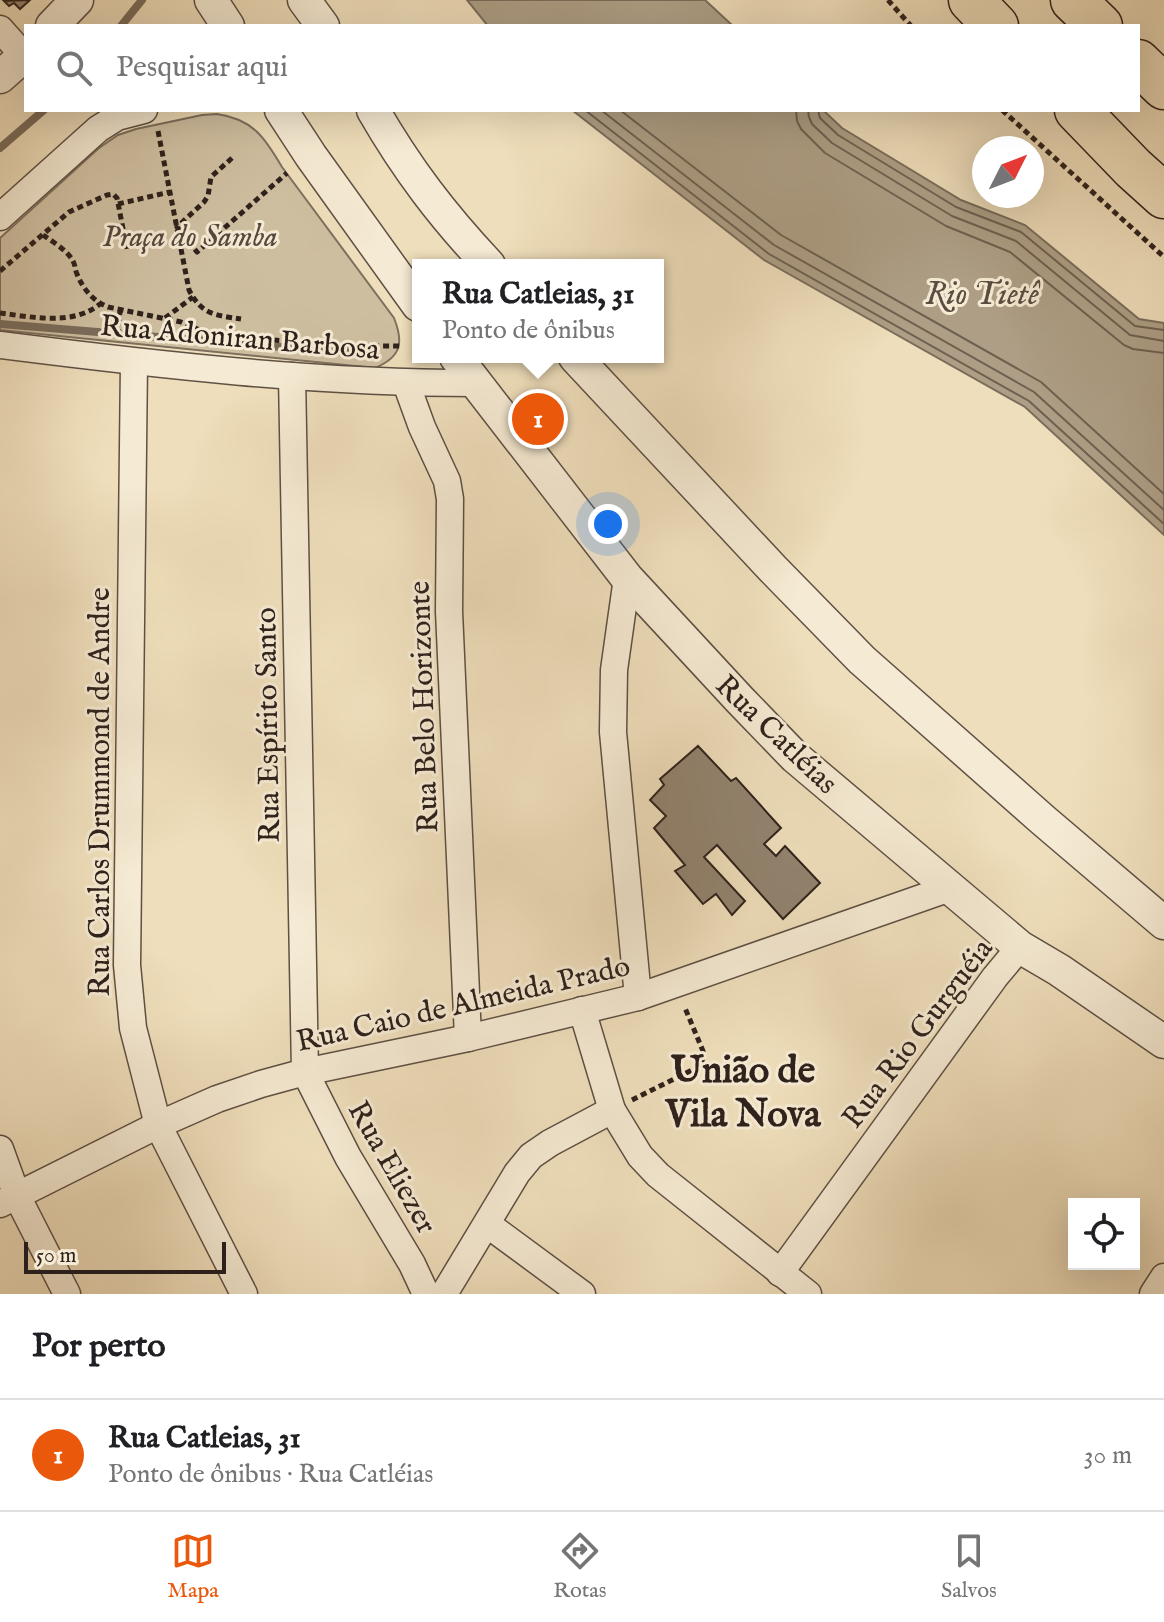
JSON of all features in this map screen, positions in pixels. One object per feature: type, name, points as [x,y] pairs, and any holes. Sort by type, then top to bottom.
[{"type":"highway","points":[[971,0],[994,24]]},
{"type":"highway","points":[[1073,0],[1098,24]]},
{"type":"highway","points":[[1140,64],[1164,87]]},
{"type":"highway","points":[[1079,112],[1164,196]]},
{"type":"street","points":[[54,24],[77,0]]},
{"type":"street","points":[[211,0],[227,24]]},
{"type":"street","points":[[304,0],[322,24]]},
{"type":"street","points":[[0,29],[24,54]]},
{"type":"street","points":[[0,77],[24,56]]},
{"type":"street","points":[[282,112],[412,297]]},
{"type":"street","points":[[374,112],[408,168],[434,203],[484,259]]},
{"type":"street","points":[[0,217],[98,129],[117,117],[151,118]]},
{"type":"street","name":"Rua Adoniran Barbosa","points":[[0,345],[134,362],[292,376],[406,383],[475,383]]},
{"type":"street","name":"Rua Carlos Drummond de Andre","points":[[134,362],[127,965],[133,1028],[158,1125],[244,1294]]},
{"type":"street","name":"Rua Catléias","points":[[460,363],[627,578],[795,757],[1020,947],[1164,1042]]},
{"type":"street","points":[[581,363],[862,660],[1164,923]]},
{"type":"street","name":"Rua Espírito Santo","points":[[292,376],[305,1072]]},
{"type":"street","name":"Rua Belo Horizonte","points":[[406,383],[447,481],[450,499],[449,611],[468,1038]]},
{"type":"street","points":[[627,578],[614,670],[613,732],[638,997]]},
{"type":"street","name":"Rua Caio de Almeida Prado","points":[[9,1200],[158,1125],[261,1084],[638,997],[950,888]]},
{"type":"street","name":"Rua Rio Gurguéia","points":[[780,1273],[976,1002],[1020,947]]},
{"type":"street","points":[[582,1010],[612,1110],[640,1156],[658,1175],[808,1294]]},
{"type":"street","name":"Rua Eliezer","points":[[305,1072],[348,1157],[412,1264],[426,1294]]},
{"type":"street","points":[[444,1294],[517,1173],[531,1156],[612,1110]]},
{"type":"street","points":[[0,1149],[9,1200],[67,1294]]},
{"type":"street","points":[[487,1224],[582,1294]]},
{"type":"street","points":[[1153,1294],[1164,1277]]},
{"type":"path","points":[[888,0],[909,24]]},
{"type":"path","points":[[1004,112],[1164,257]]},
{"type":"path","points":[[151,118],[170,192],[189,290],[209,314],[241,319]]},
{"type":"path","points":[[177,227],[197,252],[309,153]]},
{"type":"path","points":[[177,227],[204,202],[211,177],[232,158]]},
{"type":"path","points":[[118,204],[170,192]]},
{"type":"path","points":[[0,271],[69,212],[107,195],[113,194],[117,198],[127,249]]},
{"type":"path","points":[[43,235],[67,254],[86,290],[100,304],[120,311],[181,322],[214,336],[400,346]]},
{"type":"path","points":[[164,318],[193,297]]},
{"type":"path","points":[[0,313],[39,318],[79,316],[100,304]]},
{"type":"path","points":[[118,327],[120,311]]},
{"type":"path","points":[[612,1110],[696,1068],[702,1062],[703,1051],[675,984]]},
{"type":"green space","name":"Praça do Samba","points":[[217,114],[240,120],[257,132],[394,318],[399,342],[390,359],[375,368],[0,330],[0,238],[99,148],[118,135]]},
{"type":"water","points":[[467,0],[705,0],[731,24],[486,24]]},
{"type":"water","name":"Rio Tietê","points":[[575,112],[825,112],[842,128],[972,204],[972,208],[981,208],[1025,225],[1139,319],[1164,323],[1164,535],[1025,407],[764,260]]},
{"type":"building","points":[[30,0],[20,9],[14,3],[9,6],[4,1]]},
{"type":"building","points":[[698,746],[731,781],[736,778],[781,828],[764,844],[776,856],[785,846],[820,883],[783,919],[717,845],[704,857],[745,901],[732,915],[716,894],[703,904],[675,871],[685,865],[654,828],[666,816],[650,800],[664,785],[660,779]]},
{"type":"waterway","points":[[123,24],[142,0]]},
{"type":"waterway","points":[[0,148],[42,112]]},
{"type":"waterway","points":[[0,324],[354,353]]},
{"type":"place","name":"Rua Catleias, 31","points":[[538,419]]},
{"type":"district","name":"União de Vila Nova","points":[[743,1091]]}]
